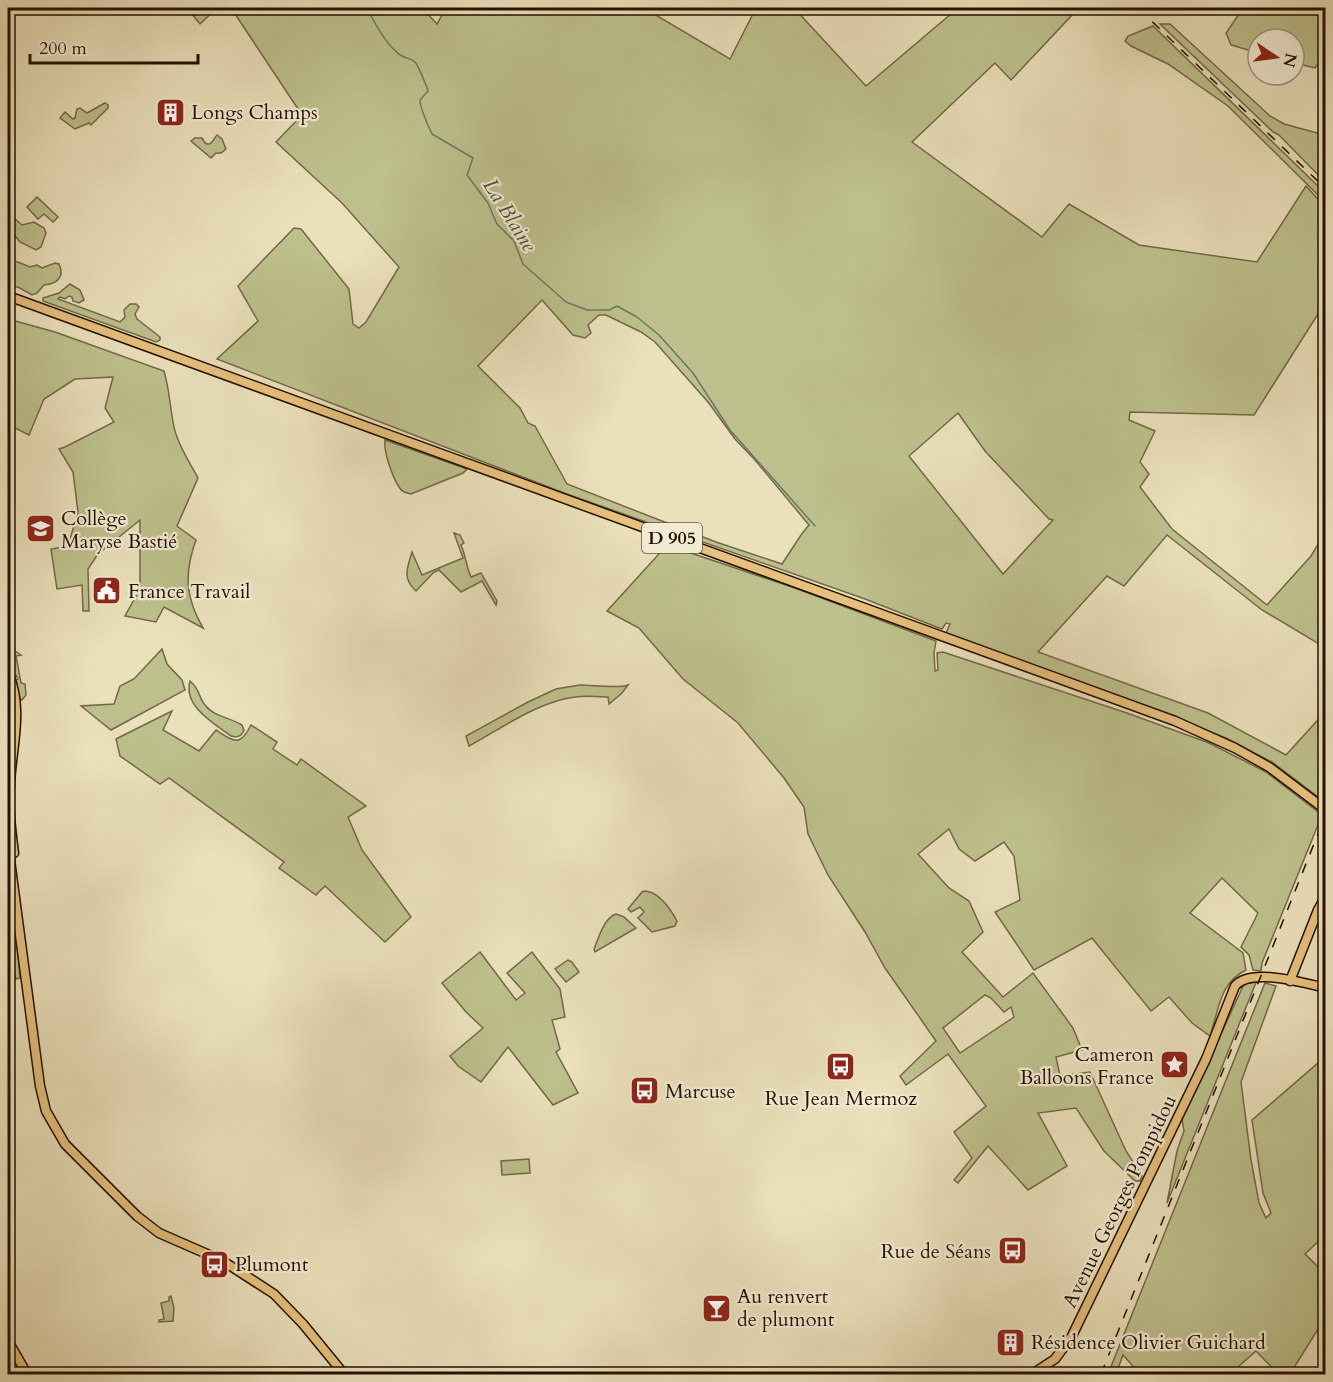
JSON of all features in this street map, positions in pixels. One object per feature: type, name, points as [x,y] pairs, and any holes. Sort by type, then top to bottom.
[{"type":"main road","name":"D 905","points":[[9,297],[1175,721],[1258,761],[1279,774],[1322,808]]},
{"type":"main road","points":[[8,673],[14,690],[17,715],[9,786],[18,910]]},
{"type":"main road","points":[[8,694],[8,732]]},
{"type":"main road","points":[[8,845],[42,1095],[51,1123],[65,1144],[151,1227],[167,1238],[223,1261],[274,1294],[303,1324],[344,1374]]},
{"type":"main road","points":[[1326,896],[1318,910],[1290,981],[1326,987]]},
{"type":"main road","name":"Avenue Georges Pompidou","points":[[1032,1374],[1055,1359],[1069,1342],[1210,1050],[1232,990],[1241,980],[1249,977],[1258,976],[1290,981]]},
{"type":"main road","points":[[8,1341],[27,1374]]},
{"type":"green space","points":[[187,8],[217,8],[200,24]]},
{"type":"green space","points":[[231,8],[422,8],[437,24],[446,8],[644,8],[730,59],[756,8],[794,8],[866,86],[958,8],[1060,8],[1074,13],[1011,80],[995,63],[912,142],[1042,237],[1069,204],[1139,245],[1257,262],[1306,186],[1325,207],[1325,303],[1254,415],[1130,412],[1129,420],[1155,431],[1140,462],[1149,474],[1140,487],[1172,529],[1267,605],[1311,556],[1325,533],[1326,650],[1262,610],[1167,535],[1124,586],[1107,576],[1038,652],[1208,713],[1286,755],[1325,712],[1325,802],[1272,762],[1226,738],[946,633],[950,624],[946,623],[942,629],[865,599],[564,493],[217,359],[258,321],[238,286],[294,228],[301,229],[349,289],[353,324],[359,328],[366,322],[399,267],[342,203],[276,142],[302,115]],"holes":[[[542,300],[573,335],[585,338],[591,333],[588,325],[599,315],[606,315],[641,332],[655,342],[708,402],[735,439],[809,525],[782,564],[716,542],[567,484],[535,426],[528,423],[520,408],[478,366]],[[958,413],[985,451],[1049,519],[1053,520],[1003,574],[909,456]]]},
{"type":"green space","points":[[1243,8],[1319,8],[1325,10],[1325,54],[1315,68],[1306,66],[1306,27],[1246,27],[1246,49],[1231,45],[1226,33]]},
{"type":"green space","points":[[1160,24],[1170,24],[1270,116],[1284,124],[1325,135],[1325,182],[1279,135],[1273,132]]},
{"type":"green space","points":[[1153,26],[1319,187],[1325,194],[1325,202],[1228,106],[1168,64],[1125,41],[1128,36]]},
{"type":"green space","points":[[105,103],[108,108],[91,125],[89,123],[75,129],[60,118],[65,112],[73,119],[77,109],[80,108],[87,113]]},
{"type":"green space","points":[[217,135],[222,139],[226,149],[211,158],[191,141],[195,138],[202,138],[205,143],[209,144]]},
{"type":"green space","points":[[37,197],[58,217],[53,222],[44,214],[38,219],[27,207]]},
{"type":"green space","points":[[8,213],[22,225],[34,222],[44,228],[46,233],[41,247],[36,250],[20,242],[8,227]]},
{"type":"green space","points":[[8,255],[10,259],[30,267],[37,265],[42,268],[55,263],[59,264],[61,273],[59,279],[44,285],[32,295],[18,287],[8,287]]},
{"type":"green space","points":[[70,284],[80,290],[84,300],[79,303],[73,301],[69,296],[65,299],[60,297],[58,299],[120,322],[125,317],[124,310],[130,304],[136,304],[139,307],[135,314],[137,319],[160,337],[160,340],[156,342],[43,301],[43,298],[59,293]]},
{"type":"green space","points":[[8,319],[55,332],[164,371],[177,437],[198,478],[177,526],[196,540],[188,574],[188,585],[193,606],[203,628],[164,607],[156,622],[125,616],[140,589],[140,520],[98,554],[88,569],[89,611],[83,611],[82,585],[57,589],[51,549],[68,546],[78,512],[73,472],[59,449],[114,422],[105,408],[113,377],[75,379],[44,399],[29,435],[15,428],[8,429]]},
{"type":"green space","points":[[385,440],[467,469],[463,473],[411,494],[406,493],[401,490],[391,471]]},
{"type":"green space","points":[[454,533],[460,535],[464,543],[461,545],[471,577],[481,573],[497,601],[496,605],[482,581],[461,592],[439,570],[433,573],[416,591],[409,582],[407,573],[412,552],[422,575],[463,558]]},
{"type":"green space","points":[[667,545],[795,588],[936,641],[935,671],[938,670],[937,653],[943,652],[1127,713],[1209,743],[1266,772],[1322,815],[1262,963],[1261,971],[1253,970],[1249,955],[1241,947],[1258,913],[1222,878],[1190,913],[1243,953],[1246,970],[1230,982],[1225,990],[1210,1036],[1192,1023],[1169,997],[1151,1011],[1092,938],[1034,970],[995,912],[1020,900],[1014,856],[1004,842],[975,861],[959,849],[949,829],[918,854],[949,888],[969,901],[983,932],[962,952],[1003,997],[1033,973],[1073,1028],[1082,1050],[1056,1057],[1060,1076],[1090,1072],[1126,1151],[1142,1176],[1140,1181],[1135,1181],[1104,1151],[1076,1108],[1038,1113],[1067,1166],[1028,1190],[988,1146],[958,1183],[954,1180],[972,1158],[954,1132],[986,1106],[948,1054],[906,1085],[900,1076],[936,1041],[885,968],[828,875],[808,834],[804,807],[784,778],[738,723],[683,679],[639,628],[607,611]],"holes":[[[985,995],[1004,1012],[1011,1007],[1014,1017],[960,1053],[943,1028]]]},
{"type":"green space","points":[[162,649],[167,664],[182,680],[185,690],[111,730],[81,706],[114,704],[120,686],[134,679]]},
{"type":"green space","points":[[10,651],[21,655],[16,656],[21,683],[25,684],[26,695],[22,700],[16,680],[18,679],[8,661]]},
{"type":"green space","points":[[190,681],[209,709],[242,725],[244,730],[242,734],[237,737],[231,736],[201,713],[191,698]]},
{"type":"green space","points":[[580,685],[612,687],[628,685],[609,704],[608,697],[579,696],[547,704],[469,746],[466,736],[556,689]]},
{"type":"green space","points":[[172,711],[163,730],[199,751],[216,730],[236,740],[244,737],[251,725],[277,742],[273,749],[297,765],[301,759],[366,806],[348,817],[362,850],[411,917],[385,942],[325,886],[316,895],[279,868],[284,862],[169,778],[160,784],[120,756],[116,739]]},
{"type":"green space","points":[[645,891],[664,902],[677,921],[675,926],[652,932],[638,918],[644,912],[640,907],[631,912],[628,909]]},
{"type":"green space","points":[[616,914],[624,917],[636,928],[595,952],[602,928],[608,919]]},
{"type":"green space","points":[[8,916],[14,928],[17,945],[20,978],[16,979],[9,955],[11,953],[8,944]]},
{"type":"green space","points":[[480,952],[516,1000],[525,993],[507,973],[532,952],[560,989],[565,1017],[552,1020],[560,1049],[556,1052],[578,1093],[553,1105],[508,1047],[481,1082],[458,1066],[450,1056],[483,1028],[442,983]]},
{"type":"green space","points":[[568,960],[579,972],[566,982],[555,969]]},
{"type":"green space","points":[[1257,980],[1167,1203],[1177,1151],[1184,1131],[1182,1119],[1244,984]]},
{"type":"green space","points":[[1265,983],[1276,986],[1241,1082],[1251,1160],[1259,1203],[1266,1218],[1271,1213],[1263,1193],[1252,1120],[1325,1057],[1325,1235],[1305,1254],[1325,1274],[1325,1318],[1290,1374],[1278,1374],[1256,1351],[1230,1374],[1140,1374],[1123,1355],[1116,1374],[1108,1374]]},
{"type":"green space","points":[[529,1159],[530,1173],[502,1175],[501,1161]]},
{"type":"green space","points":[[171,1296],[174,1308],[173,1321],[159,1322],[164,1319],[161,1303],[169,1301]]},
{"type":"waterway","name":"La Blaine","points":[[367,8],[392,47],[402,56],[416,63],[428,91],[420,100],[420,104],[432,134],[473,158],[467,175],[488,203],[497,224],[514,241],[523,264],[566,302],[587,310],[609,310],[617,306],[637,317],[659,335],[693,373],[730,430],[815,526]]},
{"type":"railway","points":[[1138,8],[1326,189]]},
{"type":"railway","points":[[1101,1374],[1326,814]]},
{"type":"place","name":"Longs Champs","points":[[170,112]]},
{"type":"place","name":"Collège Maryse Bastié","points":[[40,529]]},
{"type":"place","name":"France Travail","points":[[107,591]]},
{"type":"place","name":"Cameron Balloons France","points":[[1175,1065]]},
{"type":"place","name":"Rue Jean Mermoz","points":[[841,1067]]},
{"type":"place","name":"Marcuse","points":[[644,1091]]},
{"type":"place","name":"Rue de Séans","points":[[1012,1251]]},
{"type":"place","name":"Plumont","points":[[214,1264]]},
{"type":"place","name":"Au renvert de plumont","points":[[716,1308]]},
{"type":"place","name":"Résidence Olivier Guichard","points":[[1010,1342]]}]
